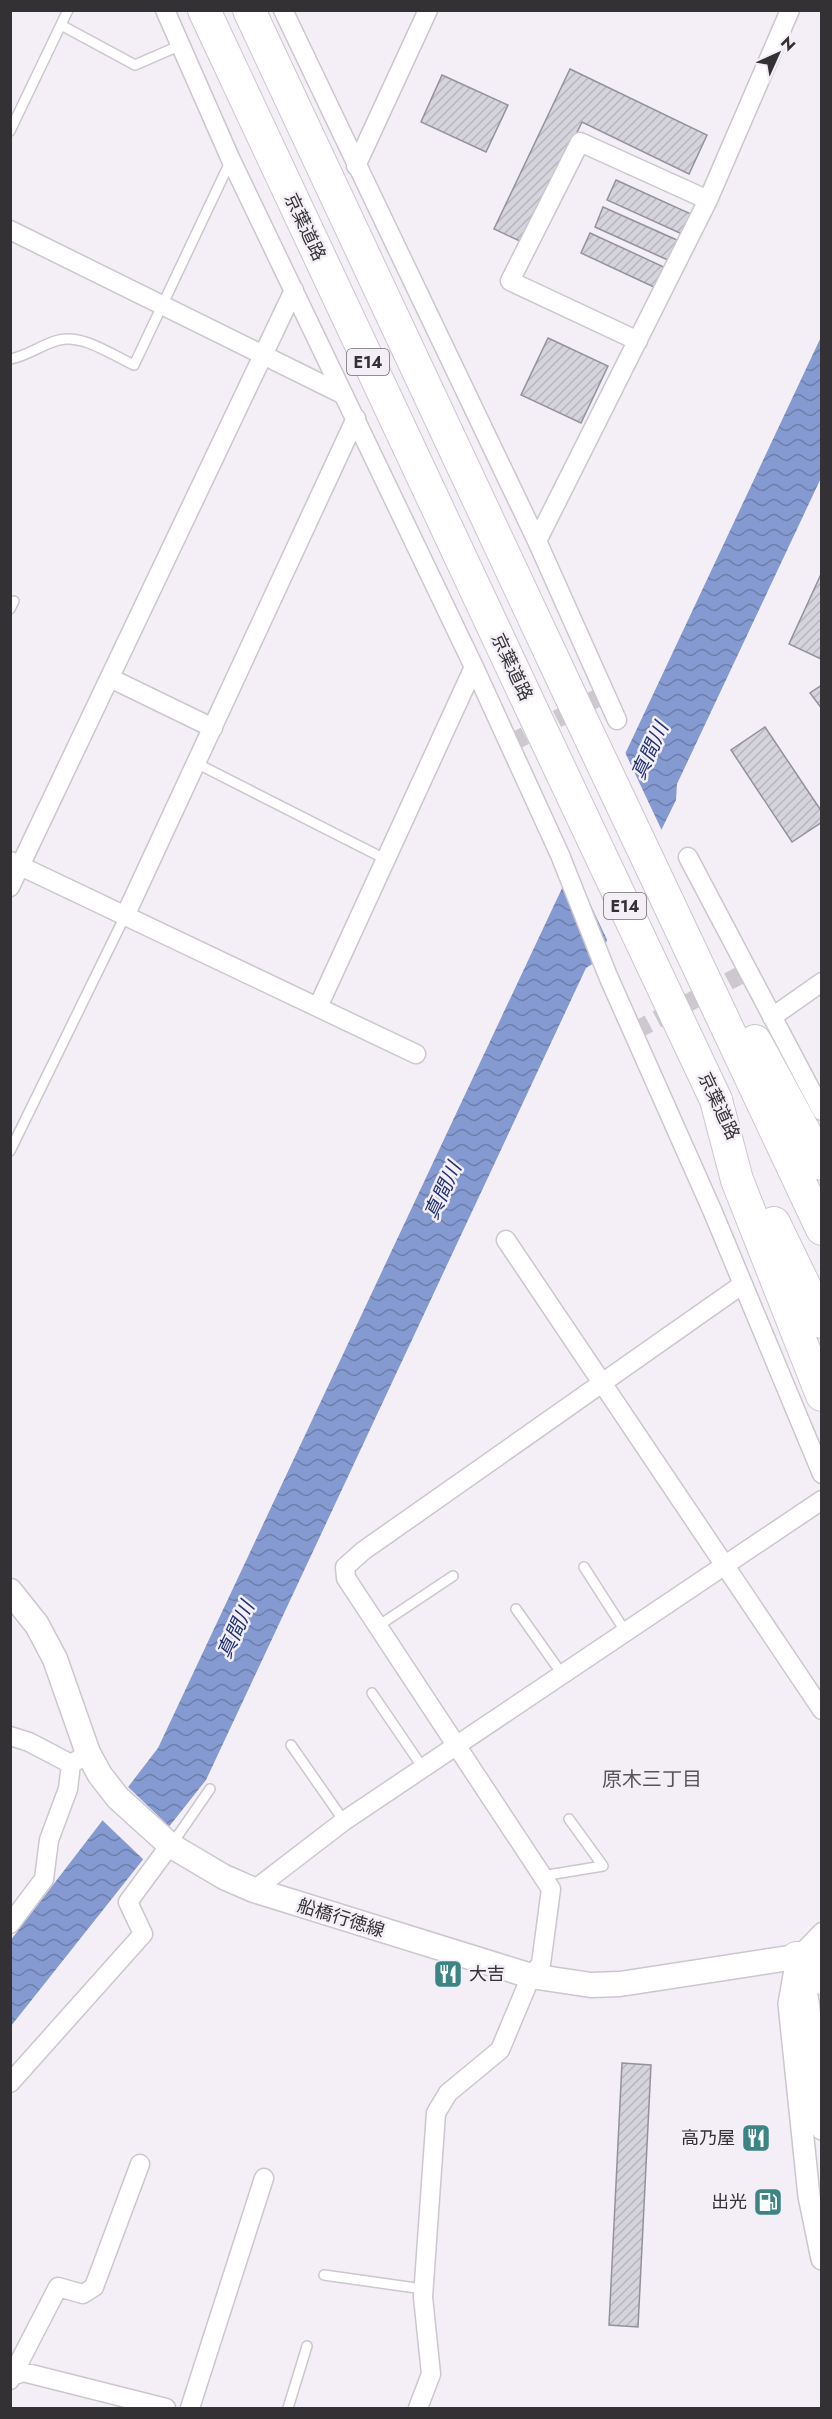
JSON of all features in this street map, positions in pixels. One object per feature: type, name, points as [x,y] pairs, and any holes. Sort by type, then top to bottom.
[{"type":"highway","name":"京葉道路","points":[[204,10],[822,1322]]},
{"type":"highway","name":"E14","points":[[249,10],[822,1229]]},
{"type":"highway","points":[[667,900],[726,989],[822,1164]]},
{"type":"highway","points":[[716,1100],[737,1180],[822,1395]]},
{"type":"highway","points":[[810,1956],[822,1978]]},
{"type":"main road","name":"船橋行徳線","points":[[10,1591],[37,1625],[55,1659],[80,1759],[118,1798],[168,1843],[224,1876],[254,1890],[531,1976],[591,1985],[620,1984],[810,1956]]},
{"type":"street","points":[[165,10],[231,160],[474,667],[560,855],[608,976],[743,1284],[822,1474]]},
{"type":"street","points":[[283,10],[537,541],[616,720]]},
{"type":"street","points":[[356,166],[428,10]]},
{"type":"street","points":[[537,541],[708,200],[790,10]]},
{"type":"street","points":[[638,341],[510,281],[580,142],[708,200]]},
{"type":"street","points":[[10,230],[344,394]]},
{"type":"street","points":[[10,887],[16,863],[110,678],[294,290]]},
{"type":"street","points":[[125,916],[356,418]]},
{"type":"street","points":[[318,1007],[474,667]]},
{"type":"street","points":[[110,678],[213,728]]},
{"type":"street","points":[[688,857],[822,1111]]},
{"type":"street","points":[[16,863],[416,1053]]},
{"type":"street","points":[[772,1017],[822,982]]},
{"type":"street","points":[[506,1240],[822,1710]]},
{"type":"street","points":[[418,2409],[431,2374],[423,2289],[436,2113],[448,2093],[500,2050],[531,1976],[540,1964],[551,1889],[454,1746],[346,1578],[345,1567],[363,1551],[743,1284]]},
{"type":"street","points":[[254,1890],[344,1821],[822,1500]]},
{"type":"street","points":[[10,1736],[80,1759],[49,1840],[44,1879],[10,1924]]},
{"type":"street","points":[[10,2083],[143,1934],[128,1902],[168,1843]]},
{"type":"street","points":[[822,1932],[789,2004],[808,2196],[822,2259]]},
{"type":"street","points":[[810,1956],[822,1992]]},
{"type":"street","points":[[810,1956],[808,2001],[822,2129]]},
{"type":"street","points":[[11,2378],[58,2287],[83,2294],[94,2287],[140,2164]]},
{"type":"street","points":[[190,2409],[264,2178]]},
{"type":"street","points":[[11,2378],[23,2372],[166,2409]]},
{"type":"lane","points":[[10,131],[68,10]]},
{"type":"lane","points":[[61,25],[135,65],[181,45]]},
{"type":"lane","points":[[10,359],[23,357],[59,340],[76,339],[134,365],[231,160]]},
{"type":"lane","points":[[196,763],[385,859]]},
{"type":"lane","points":[[10,1151],[125,916]]},
{"type":"lane","points":[[584,1568],[625,1631]]},
{"type":"lane","points":[[378,1626],[453,1576]]},
{"type":"lane","points":[[516,1609],[562,1674]]},
{"type":"lane","points":[[372,1693],[423,1768]]},
{"type":"lane","points":[[291,1746],[344,1821]]},
{"type":"lane","points":[[168,1843],[210,1789]]},
{"type":"lane","points":[[542,1876],[603,1866],[569,1818]]},
{"type":"lane","points":[[324,2275],[423,2289]]},
{"type":"lane","points":[[288,2409],[307,2346]]},
{"type":"water","name":"真間川","points":[[821,337],[821,478],[677,784],[676,800],[597,961],[586,968],[206,1780],[11,2026],[10,1941],[158,1748]]},
{"type":"pier","points":[[623,748],[663,833],[609,944],[570,861]]},
{"type":"pier","points":[[126,1785],[171,1828],[145,1861],[100,1818]]},
{"type":"building","points":[[570,69],[707,135],[689,174],[582,122],[524,243],[494,229]]},
{"type":"building","points":[[442,75],[508,105],[486,152],[421,122]]},
{"type":"building","points":[[616,180],[691,214],[682,234],[607,200]]},
{"type":"building","points":[[603,207],[679,241],[670,261],[595,227]]},
{"type":"building","points":[[590,233],[666,268],[656,288],[581,253]]},
{"type":"building","points":[[548,338],[608,366],[581,423],[521,395]]},
{"type":"building","points":[[822,572],[822,657],[821,659],[789,644]]},
{"type":"building","points":[[822,685],[822,709],[810,693]]},
{"type":"building","points":[[765,727],[822,812],[822,822],[792,842],[731,750]]},
{"type":"building","points":[[622,2063],[651,2065],[638,2327],[609,2325]]},
{"type":"tunnel","points":[[509,744],[605,694]]},
{"type":"tunnel","points":[[633,1032],[748,971]]},
{"type":"place","name":"大吉","points":[[448,1974]]},
{"type":"place","name":"高乃屋","points":[[756,2138]]},
{"type":"place","name":"出光","points":[[768,2202]]},
{"type":"district","name":"原木三丁目","points":[[652,1779]]}]
